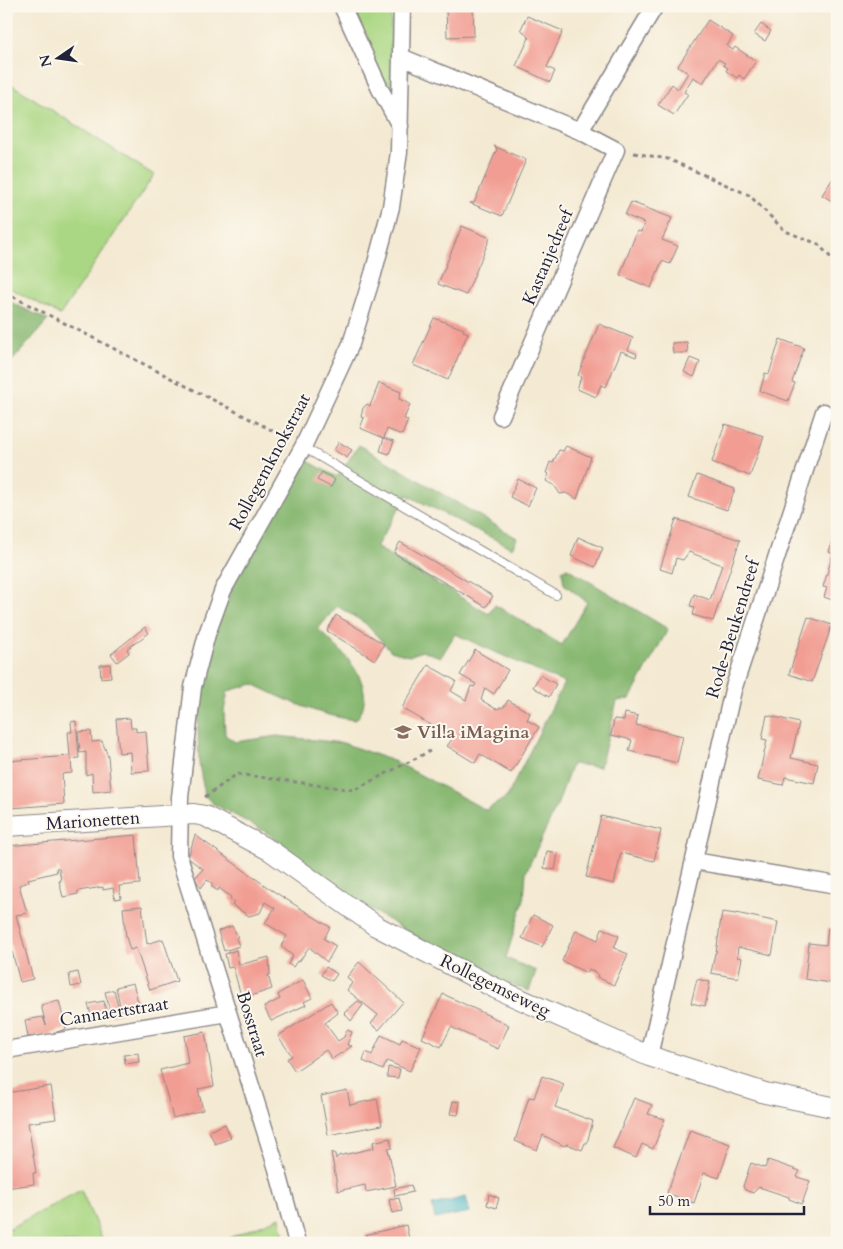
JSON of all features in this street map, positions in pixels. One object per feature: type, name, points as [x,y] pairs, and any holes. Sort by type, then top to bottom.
[{"type":"street","name":"Rollegemknokstraat","points":[[342,6],[380,89],[400,126]]},
{"type":"street","name":"Rollegemknokstraat","points":[[186,815],[193,687],[207,634],[224,590],[303,446],[351,344],[391,207],[400,152],[402,6]]},
{"type":"street","points":[[580,131],[655,6]]},
{"type":"street","points":[[401,57],[580,131],[616,150]]},
{"type":"street","name":"Kastanjedreef","points":[[501,416],[616,150]]},
{"type":"street","name":"Rode-Beukendreef","points":[[648,1056],[733,690],[824,412]]},
{"type":"street","name":"Marionetten","points":[[6,826],[186,815]]},
{"type":"street","name":"Bosstraat","points":[[186,815],[179,856],[277,1169],[297,1243]]},
{"type":"street","name":"Rollegemseweg","points":[[186,815],[205,816],[271,851],[376,926],[495,988],[648,1056],[765,1093],[837,1108]]},
{"type":"street","points":[[694,861],[837,884]]},
{"type":"street","name":"Cannaertstraat","points":[[6,1050],[228,1013]]},
{"type":"lane","points":[[303,446],[556,595]]},
{"type":"path","points":[[616,150],[668,159],[749,195],[784,231],[818,244],[837,264]]},
{"type":"path","points":[[6,293],[303,446]]},
{"type":"path","points":[[186,815],[205,796],[237,774],[354,790],[430,751]]},
{"type":"green space","points":[[348,6],[391,6],[391,86],[386,88]]},
{"type":"green space","points":[[6,81],[154,175],[60,315],[6,286]]},
{"type":"green space","points":[[6,300],[48,320],[6,368]]},
{"type":"green space","name":"Vil!a iMagina","points":[[359,445],[517,538],[512,548],[407,495],[376,547],[489,614],[495,605],[562,645],[587,602],[564,584],[562,571],[567,568],[668,629],[630,699],[617,701],[600,767],[572,764],[558,803],[526,872],[524,899],[506,958],[536,971],[529,991],[484,975],[418,938],[350,897],[266,832],[212,803],[205,796],[199,764],[197,692],[213,630],[239,572],[299,462],[306,460],[337,477]],"holes":[[[337,606],[365,623],[391,651],[409,656],[422,651],[441,657],[455,634],[564,683],[507,797],[486,810],[396,762],[343,743],[277,736],[235,742],[225,735],[224,711],[228,691],[253,684],[316,711],[356,720],[363,707],[364,694],[361,682],[347,658],[318,629]]]},
{"type":"green space","points":[[81,1190],[104,1243],[6,1243],[6,1230]]},
{"type":"green space","points":[[280,1217],[285,1243],[217,1243]]},
{"type":"water","points":[[466,1197],[470,1212],[435,1219],[432,1205]]},
{"type":"building","points":[[446,6],[473,6],[474,36],[447,37]]},
{"type":"building","points":[[527,16],[563,31],[547,67],[555,71],[550,82],[516,66],[529,38],[521,29]]},
{"type":"building","points":[[708,20],[733,36],[727,46],[733,50],[735,47],[756,61],[744,79],[739,75],[737,78],[726,71],[728,68],[723,65],[725,63],[718,59],[703,83],[693,77],[684,92],[688,94],[674,115],[658,105],[672,84],[678,89],[688,73],[678,66]]},
{"type":"building","points":[[761,24],[771,31],[765,41],[754,34]]},
{"type":"building","points":[[494,146],[526,160],[502,216],[470,203],[474,203],[497,149]]},
{"type":"building","points":[[837,172],[837,204],[822,195]]},
{"type":"building","points":[[631,202],[672,218],[662,240],[678,246],[670,264],[662,261],[651,288],[620,275],[637,231],[641,232],[644,223],[625,215]]},
{"type":"building","points":[[462,226],[490,238],[466,295],[438,284]]},
{"type":"building","points":[[434,318],[464,329],[463,331],[468,333],[448,380],[413,365]]},
{"type":"building","points":[[599,324],[633,338],[628,350],[637,354],[636,357],[621,351],[606,387],[601,385],[596,397],[577,389],[581,377],[578,375]]},
{"type":"building","points":[[780,339],[804,348],[792,382],[795,383],[788,401],[760,391],[765,373],[769,374]]},
{"type":"building","points":[[687,342],[688,353],[673,353],[672,343]]},
{"type":"building","points":[[690,358],[700,362],[694,377],[684,372]]},
{"type":"building","points":[[379,383],[401,392],[399,399],[410,404],[404,419],[408,420],[402,435],[387,429],[384,438],[360,428],[364,418],[361,417],[363,408],[367,404],[370,406]]},
{"type":"building","points":[[725,424],[764,436],[750,476],[712,462]]},
{"type":"building","points":[[384,438],[394,441],[389,454],[380,451]]},
{"type":"building","points":[[339,442],[352,450],[347,458],[334,450]]},
{"type":"building","points":[[566,446],[591,457],[577,499],[566,493],[560,494],[554,485],[546,481],[549,474],[546,473],[550,462],[553,463],[559,450],[563,451]]},
{"type":"building","points":[[322,472],[335,480],[331,487],[317,480]]},
{"type":"building","points":[[697,475],[735,489],[727,510],[689,497]]},
{"type":"building","points":[[518,479],[536,488],[528,506],[510,497]]},
{"type":"building","points":[[676,519],[740,540],[713,621],[693,615],[695,607],[690,606],[694,594],[710,600],[722,565],[689,552],[683,560],[676,558],[672,573],[660,569]]},
{"type":"building","points":[[834,533],[837,533],[835,601],[824,597],[827,588],[823,587],[833,554],[829,552]]},
{"type":"building","points":[[578,537],[603,548],[595,567],[571,556]]},
{"type":"building","points":[[400,542],[493,596],[486,607],[394,553]]},
{"type":"building","points":[[336,615],[384,644],[375,660],[327,631]]},
{"type":"building","points":[[808,617],[832,625],[812,682],[789,674]]},
{"type":"building","points":[[145,627],[149,633],[127,649],[129,653],[117,662],[111,654]]},
{"type":"building","points":[[475,650],[508,670],[494,694],[485,688],[481,700],[496,709],[504,707],[508,700],[530,713],[527,720],[539,727],[511,773],[480,754],[475,763],[447,746],[453,738],[402,708],[428,665],[456,681],[451,691],[466,700],[471,686],[474,687],[476,684],[460,675]]},
{"type":"building","points":[[110,664],[111,677],[101,678],[100,665]]},
{"type":"building","points":[[540,675],[556,684],[549,697],[533,687]]},
{"type":"building","points":[[625,713],[638,716],[636,725],[683,736],[677,763],[629,751],[632,740],[611,735],[614,719],[624,720]]},
{"type":"building","points":[[767,715],[799,723],[791,758],[818,764],[814,783],[785,777],[783,785],[758,780],[767,740],[762,739]]},
{"type":"building","points":[[130,718],[131,728],[136,728],[136,732],[146,731],[149,771],[131,772],[130,752],[119,753],[116,719]]},
{"type":"building","points":[[76,721],[79,758],[71,759],[72,773],[62,774],[64,804],[11,808],[7,761],[70,756],[68,732],[72,732],[71,722]]},
{"type":"building","points":[[91,731],[92,742],[102,741],[108,756],[111,790],[93,792],[92,773],[86,775],[86,752],[80,753],[78,732]]},
{"type":"building","points":[[601,816],[661,830],[654,861],[621,853],[614,884],[586,877]]},
{"type":"building","points":[[136,835],[140,884],[119,886],[121,898],[115,899],[113,888],[103,890],[103,887],[78,891],[78,894],[63,897],[59,881],[61,881],[59,868],[56,868],[57,872],[28,879],[29,882],[19,885],[27,913],[16,915],[33,979],[20,982],[6,928],[6,846]]},
{"type":"building","points":[[195,835],[270,889],[330,927],[324,939],[336,946],[327,962],[309,947],[299,962],[297,961],[293,967],[288,964],[293,956],[281,946],[287,936],[265,923],[275,908],[265,902],[260,913],[249,916],[232,905],[234,903],[230,899],[231,897],[219,888],[218,891],[212,887],[212,883],[207,880],[201,888],[195,878],[203,869],[188,858]]},
{"type":"building","points":[[547,851],[558,853],[555,870],[544,868]]},
{"type":"building","points":[[142,906],[147,944],[163,939],[177,981],[150,990],[136,948],[130,950],[126,937],[123,908]]},
{"type":"building","points":[[722,912],[778,922],[772,955],[738,947],[737,957],[742,958],[738,978],[711,973]]},
{"type":"building","points":[[533,915],[553,925],[542,947],[522,938]]},
{"type":"building","points":[[232,926],[238,937],[236,938],[239,946],[224,951],[218,931]]},
{"type":"building","points":[[602,928],[619,936],[614,948],[628,954],[614,985],[597,977],[598,974],[589,969],[587,973],[562,961],[576,930],[598,940]]},
{"type":"building","points":[[828,928],[837,929],[837,984],[805,979],[809,943],[826,945]]},
{"type":"building","points":[[236,950],[239,965],[269,957],[270,975],[268,975],[272,989],[242,999],[233,967],[228,968],[225,954]]},
{"type":"building","points":[[359,962],[403,1002],[379,1030],[371,1024],[378,1015],[347,990],[352,983],[347,977]]},
{"type":"building","points":[[326,967],[337,974],[332,981],[321,975]]},
{"type":"building","points":[[78,972],[81,985],[71,987],[69,974]]},
{"type":"building","points":[[697,979],[710,982],[705,1006],[691,1003]]},
{"type":"building","points":[[303,980],[312,998],[304,1002],[306,1005],[271,1021],[264,1007],[280,999],[278,995]]},
{"type":"building","points":[[133,983],[139,1006],[121,1010],[116,987]]},
{"type":"building","points":[[114,990],[120,1013],[111,1015],[105,992]]},
{"type":"building","points":[[443,994],[509,1025],[498,1049],[451,1027],[441,1047],[422,1038]]},
{"type":"building","points":[[59,1001],[66,1029],[48,1035],[28,1037],[25,1020],[43,1017],[46,1025],[41,1005]]},
{"type":"building","points":[[104,1001],[107,1016],[92,1019],[88,1004]]},
{"type":"building","points":[[358,1001],[363,1005],[351,1021],[344,1013]]},
{"type":"building","points":[[331,1002],[338,1013],[325,1023],[338,1041],[344,1037],[347,1030],[352,1032],[347,1045],[352,1046],[332,1059],[326,1050],[295,1071],[287,1059],[292,1056],[278,1036]]},
{"type":"building","points":[[205,1032],[214,1086],[198,1089],[203,1110],[173,1118],[160,1070],[188,1063],[184,1036]]},
{"type":"building","points":[[381,1035],[400,1044],[402,1039],[421,1047],[410,1071],[387,1061],[383,1070],[363,1061],[366,1052],[372,1055]]},
{"type":"building","points":[[138,1053],[139,1062],[125,1064],[124,1055]]},
{"type":"building","points":[[388,1067],[400,1069],[398,1078],[387,1077]]},
{"type":"building","points":[[542,1076],[564,1084],[555,1107],[593,1121],[587,1143],[585,1143],[582,1150],[567,1144],[564,1146],[543,1135],[537,1150],[515,1141],[529,1097],[534,1098]]},
{"type":"building","points":[[51,1086],[56,1119],[28,1123],[36,1173],[33,1173],[34,1184],[6,1188],[6,1093]]},
{"type":"building","points":[[347,1090],[350,1105],[377,1099],[382,1125],[328,1135],[321,1096]]},
{"type":"building","points":[[634,1098],[652,1105],[648,1114],[665,1119],[653,1149],[642,1144],[636,1158],[613,1148]]},
{"type":"building","points":[[453,1101],[460,1102],[458,1115],[450,1114]]},
{"type":"building","points":[[225,1124],[231,1138],[215,1144],[209,1131]]},
{"type":"building","points":[[690,1130],[730,1144],[719,1178],[704,1173],[694,1203],[667,1193]]},
{"type":"building","points":[[390,1138],[392,1148],[388,1149],[396,1186],[366,1192],[365,1185],[338,1191],[331,1152],[335,1154],[336,1159],[338,1156],[374,1148],[373,1142]]},
{"type":"building","points":[[768,1160],[800,1171],[797,1177],[810,1181],[802,1204],[789,1199],[789,1197],[759,1187],[753,1193],[745,1190],[743,1186],[751,1163],[765,1168]]},
{"type":"building","points":[[411,1185],[413,1192],[395,1196],[394,1189]]},
{"type":"building","points":[[489,1194],[499,1198],[496,1208],[487,1205]]},
{"type":"building","points":[[399,1198],[402,1211],[392,1213],[389,1200]]},
{"type":"building","points":[[406,1225],[410,1243],[367,1243],[365,1235]]},
{"type":"place","name":"Vil!a iMagina","points":[[403,732]]}]
